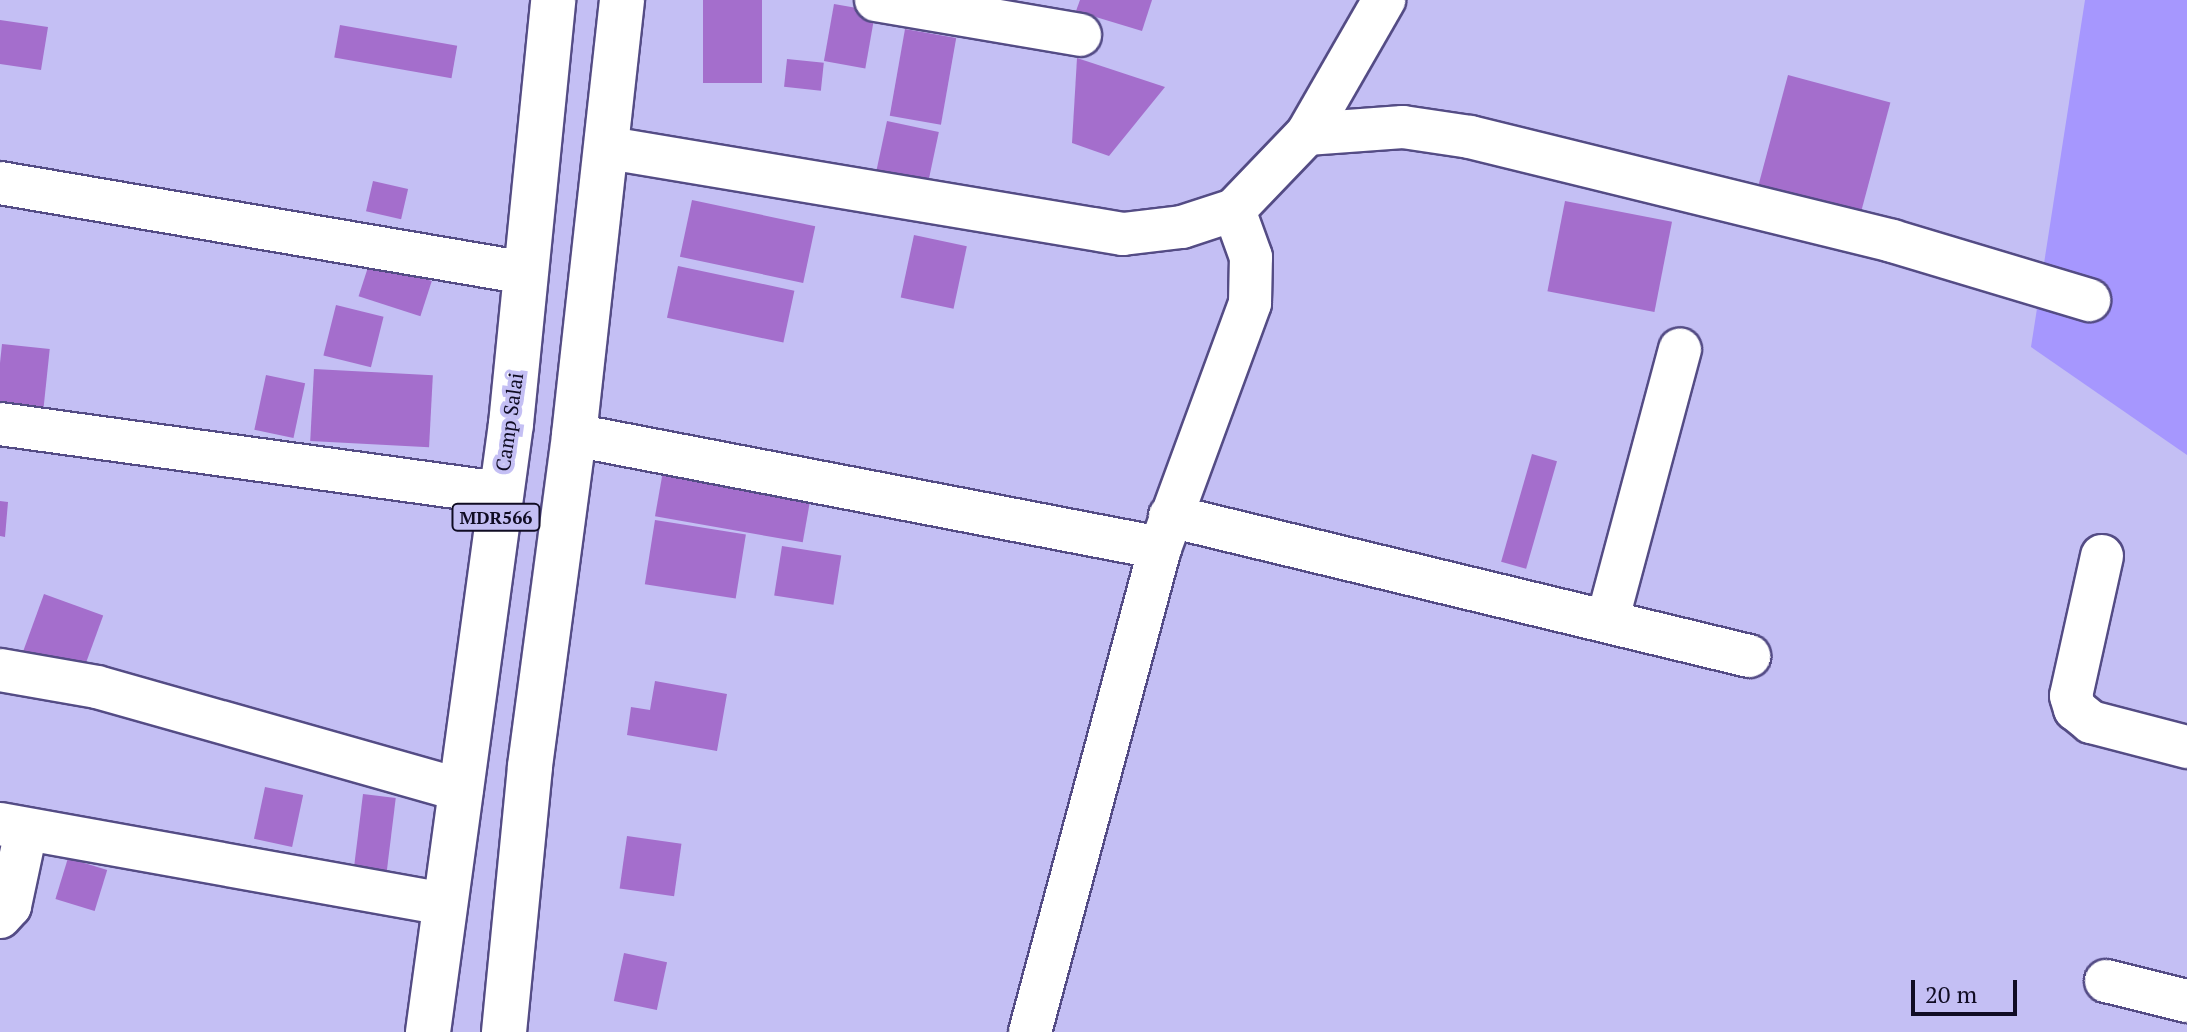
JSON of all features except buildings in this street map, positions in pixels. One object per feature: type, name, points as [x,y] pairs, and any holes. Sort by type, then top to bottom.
[{"type":"main road","name":"Camp Salai","points":[[428,1032],[462,790],[526,273],[553,0]]},
{"type":"main road","name":"MDR566","points":[[504,1032],[530,766],[609,148],[622,0]]},
{"type":"street","points":[[876,0],[1080,35]]},
{"type":"street","points":[[609,148],[1123,234],[1182,227],[1234,210],[1307,134],[1384,0]]},
{"type":"street","points":[[1307,134],[1403,127],[1470,137],[1892,241],[2089,300]]},
{"type":"street","points":[[0,183],[526,273]]},
{"type":"street","points":[[1030,1032],[1165,532],[1250,303],[1251,257],[1234,210]]},
{"type":"street","points":[[1608,618],[1680,349]]},
{"type":"street","points":[[0,424],[499,493]]},
{"type":"street","points":[[574,435],[1165,532],[1608,618],[1749,656]]},
{"type":"street","points":[[2102,556],[2071,696],[2075,709],[2091,722],[2187,747]]},
{"type":"street","points":[[0,670],[97,687],[462,790]]},
{"type":"street","points":[[0,917],[10,906],[13,827],[444,904]]},
{"type":"street","points":[[2106,981],[2187,1001]]},
{"type":"shaded area","points":[[2085,0],[2187,0],[2187,455],[2031,347]]}]
